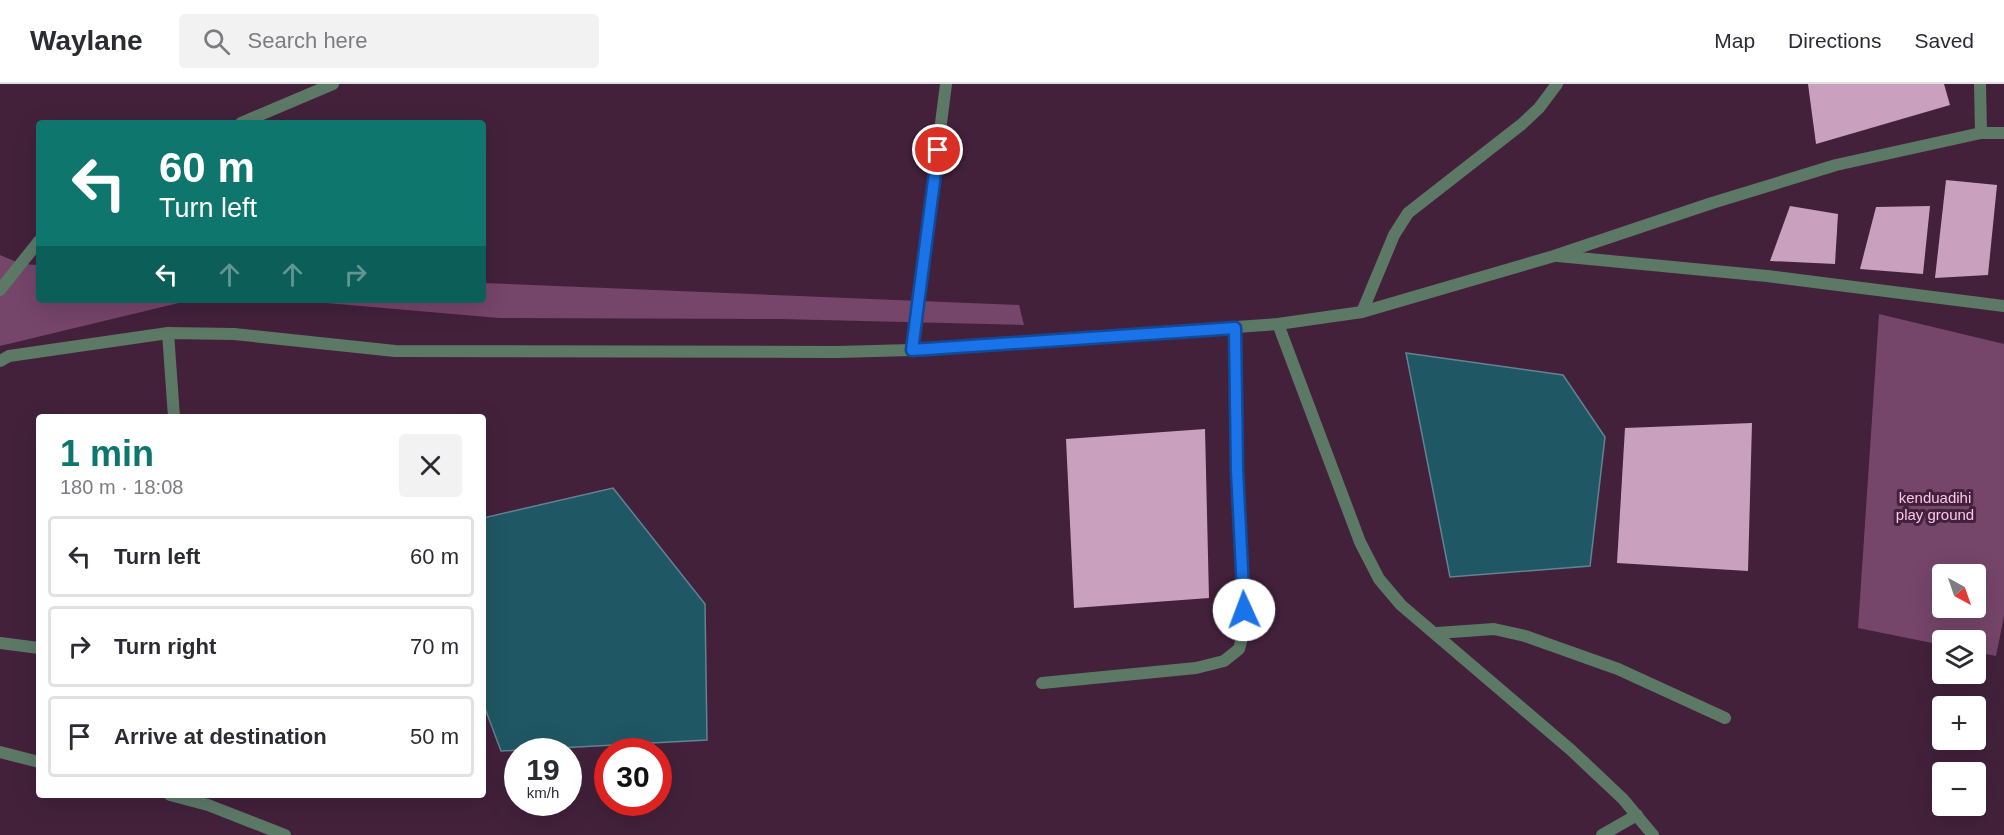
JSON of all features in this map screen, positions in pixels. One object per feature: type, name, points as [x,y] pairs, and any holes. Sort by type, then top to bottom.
[{"type":"street","points":[[248,120],[333,84]]},
{"type":"street","points":[[912,350],[946,84]]},
{"type":"street","points":[[1362,312],[1394,235],[1408,213],[1522,124],[1539,108],[1557,84]]},
{"type":"street","points":[[1980,84],[1981,133]]},
{"type":"street","points":[[0,361],[9,356],[168,333],[234,334],[395,351],[837,352],[912,350],[1278,324],[1362,312],[1554,256],[1712,203],[1836,165],[1981,133],[2004,133]]},
{"type":"street","points":[[0,290],[36,246]]},
{"type":"street","points":[[1554,256],[1767,276],[2004,306]]},
{"type":"street","points":[[1278,324],[1360,542],[1379,579],[1401,605],[1437,633],[1571,750],[1623,799],[1653,835]]},
{"type":"street","points":[[1042,683],[1196,668],[1224,661],[1239,649],[1245,627],[1237,470],[1235,328]]},
{"type":"street","points":[[168,333],[174,414]]},
{"type":"street","points":[[1437,633],[1494,628],[1525,636],[1618,669],[1725,717]]},
{"type":"street","points":[[0,643],[36,648]]},
{"type":"street","points":[[0,752],[36,761]]},
{"type":"street","points":[[180,798],[285,835]]},
{"type":"street","points":[[1602,835],[1636,815]]},
{"type":"green space","points":[[0,255],[21,264],[36,265],[36,303],[179,303],[0,346]]},
{"type":"green space","points":[[486,283],[1019,305],[1024,325],[780,319],[499,318],[326,303],[486,303]]},
{"type":"green space","name":"kenduadihi play ground","points":[[1879,314],[2004,344],[2004,616],[1996,656],[1986,654],[1986,630],[1932,630],[1932,643],[1858,628]]},
{"type":"water","points":[[1406,353],[1563,375],[1605,437],[1590,566],[1450,577]]},
{"type":"water","points":[[613,488],[705,604],[707,740],[672,742],[672,738],[594,738],[594,746],[582,747],[582,738],[504,738],[504,751],[501,751],[486,711],[486,517]]},
{"type":"building","points":[[1808,84],[1944,84],[1950,105],[1816,144]]},
{"type":"building","points":[[1946,180],[1997,185],[1988,275],[1935,278]]},
{"type":"building","points":[[1790,206],[1838,214],[1835,264],[1770,261]]},
{"type":"building","points":[[1930,206],[1923,274],[1860,269],[1876,207]]},
{"type":"building","points":[[1752,423],[1748,571],[1617,563],[1625,428]]},
{"type":"building","points":[[1205,429],[1209,598],[1074,608],[1066,439]]},
{"type":"route","points":[[938,150],[912,350],[1235,328],[1237,470],[1244,610]]}]
